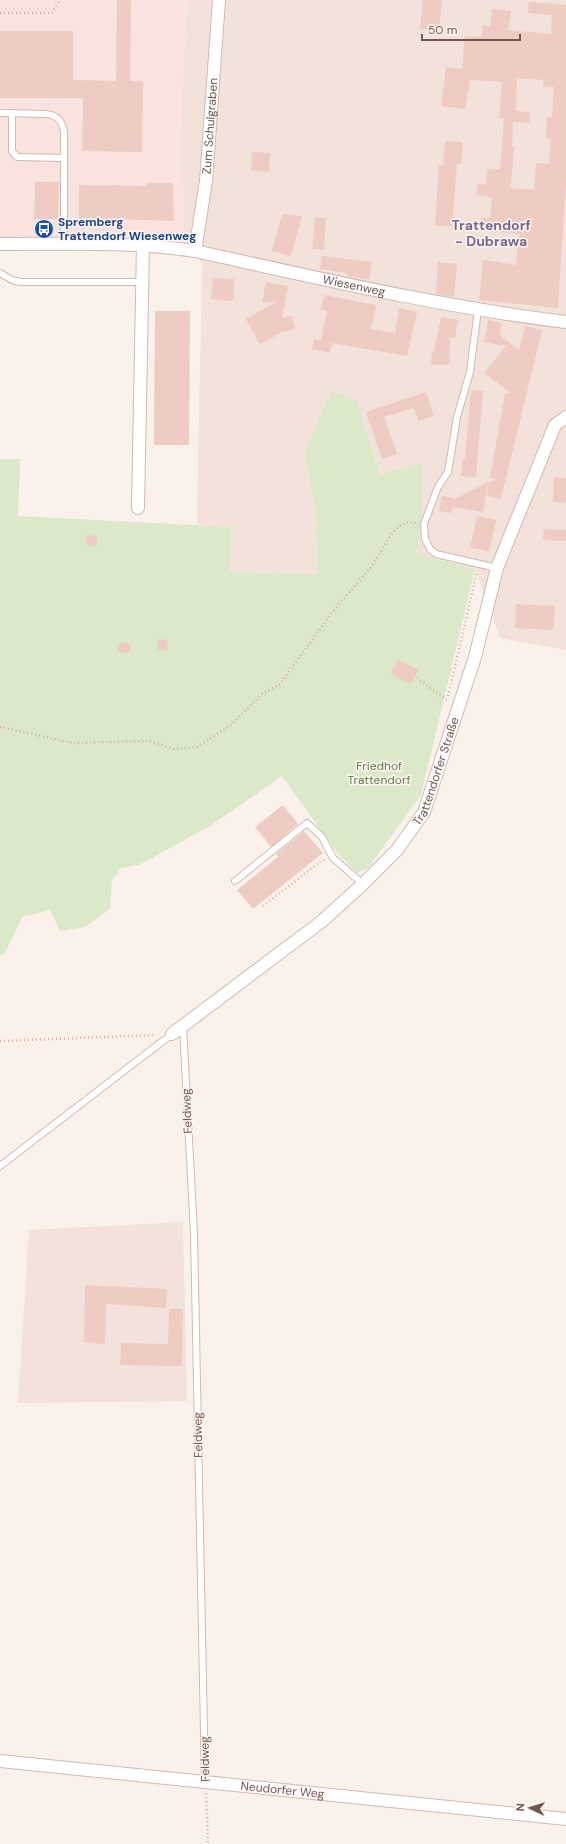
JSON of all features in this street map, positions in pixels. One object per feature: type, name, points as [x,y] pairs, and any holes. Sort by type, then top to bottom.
[{"type":"street","name":"Zum Schulgraben","points":[[195,251],[206,181],[219,0]]},
{"type":"street","name":"Wiesenweg","points":[[0,244],[143,245],[195,251],[411,298],[478,310],[566,322]]},
{"type":"street","points":[[138,508],[143,245]]},
{"type":"street","name":"Trattendorfer Straße","points":[[172,1034],[321,922],[363,884],[397,850],[424,812],[475,657],[497,568],[555,425],[566,417]]},
{"type":"street","name":"Neudorfer Weg","points":[[0,1761],[566,1819]]},
{"type":"lane","points":[[0,113],[46,114],[57,117],[63,127],[64,244]]},
{"type":"lane","points":[[12,113],[12,151],[17,157],[64,158]]},
{"type":"lane","points":[[0,273],[12,280],[21,282],[143,282]]},
{"type":"lane","points":[[478,310],[470,372],[457,416],[448,472],[438,487],[424,524],[424,539],[430,549],[436,554],[497,568]]},
{"type":"lane","points":[[235,881],[307,823],[322,837],[333,858],[363,884]]},
{"type":"lane","name":"Feldweg","points":[[183,1027],[194,1233],[206,1782]]},
{"type":"lane","points":[[0,1166],[172,1034]]},
{"type":"path","points":[[0,13],[52,13],[60,0]]},
{"type":"path","points":[[0,727],[73,743],[150,741],[173,749],[197,747],[231,725],[262,694],[280,684],[334,610],[369,570],[395,529],[407,522],[424,524]]},
{"type":"path","points":[[447,700],[479,564]]},
{"type":"path","points":[[417,678],[458,708]]},
{"type":"path","points":[[263,906],[321,861],[333,858]]},
{"type":"path","points":[[0,1040],[172,1034]]},
{"type":"path","name":"Feldweg","points":[[206,1782],[208,1844]]},
{"type":"shaded area","points":[[0,0],[187,0],[178,169],[184,193],[183,241],[0,238]]},
{"type":"shaded area","points":[[187,0],[566,0],[566,650],[500,638],[475,569],[417,554],[422,515],[422,463],[380,475],[356,399],[304,456],[316,508],[319,574],[230,572],[231,527],[197,525],[202,264],[183,241],[184,193],[178,169]]},
{"type":"shaded area","points":[[183,1222],[187,1401],[18,1403],[29,1230]]},
{"type":"green space","name":"Friedhof Trattendorf","points":[[331,391],[356,399],[380,475],[422,462],[422,515],[417,554],[475,569],[421,795],[368,868],[357,873],[338,854],[282,776],[210,826],[139,865],[121,868],[112,880],[110,909],[85,927],[60,931],[50,910],[22,917],[5,953],[0,956],[0,459],[20,459],[18,516],[231,527],[230,572],[318,574],[316,508],[304,456]]},
{"type":"building","points":[[117,0],[131,0],[130,81],[143,81],[142,152],[82,151],[83,98],[0,98],[0,31],[73,31],[73,80],[116,81]]},
{"type":"building","points":[[423,0],[442,0],[439,31],[420,29]]},
{"type":"building","points":[[529,2],[566,5],[566,183],[558,308],[479,300],[483,260],[516,265],[519,234],[480,230],[481,218],[490,218],[492,197],[476,195],[478,184],[486,185],[487,169],[500,169],[504,119],[499,118],[502,82],[470,80],[465,109],[441,106],[446,67],[462,69],[465,36],[481,37],[483,25],[490,27],[492,9],[511,11],[508,30],[551,34],[552,15],[528,13]],"holes":[[[517,78],[544,80],[543,87],[554,87],[552,117],[547,117],[546,138],[551,139],[549,164],[536,163],[534,190],[511,188],[514,146],[512,146],[513,122],[529,123],[530,112],[516,111]]]},
{"type":"building","points":[[445,141],[463,142],[461,164],[457,164],[452,227],[435,225],[439,165],[443,165]]},
{"type":"building","points":[[252,152],[270,153],[269,172],[251,171]]},
{"type":"building","points":[[35,182],[59,182],[58,219],[34,219]]},
{"type":"building","points":[[146,183],[173,183],[174,221],[79,218],[79,185],[147,186]]},
{"type":"building","points":[[282,214],[302,216],[291,256],[272,251]]},
{"type":"building","points":[[315,217],[326,218],[324,250],[312,249]]},
{"type":"building","points":[[322,256],[372,262],[369,280],[347,276],[347,273],[320,269]]},
{"type":"building","points":[[438,262],[457,264],[454,297],[436,294]]},
{"type":"building","points":[[213,278],[234,279],[233,301],[211,299]]},
{"type":"building","points":[[266,282],[288,286],[282,318],[292,316],[295,329],[284,331],[260,344],[246,319],[275,303],[262,302]]},
{"type":"building","points":[[324,295],[376,305],[371,329],[395,333],[399,308],[417,312],[407,356],[332,343],[330,353],[312,349],[314,339],[321,341],[327,311],[321,309]]},
{"type":"building","points":[[155,311],[190,311],[189,445],[154,445]]},
{"type":"building","points":[[441,317],[458,320],[455,338],[450,337],[449,365],[431,365],[432,351],[434,352]]},
{"type":"building","points":[[488,320],[502,323],[500,335],[519,350],[525,326],[542,330],[501,499],[487,495],[489,482],[496,479],[490,478],[505,393],[512,394],[484,373],[506,346],[484,342]]},
{"type":"building","points":[[471,390],[483,391],[476,477],[461,476],[463,458],[465,458]]},
{"type":"building","points":[[426,392],[434,416],[418,421],[414,408],[384,417],[397,454],[382,459],[366,412]]},
{"type":"building","points":[[554,477],[566,478],[566,503],[553,502]]},
{"type":"building","points":[[488,482],[483,512],[452,507],[451,513],[439,511],[442,496],[454,498],[453,500]]},
{"type":"building","points":[[477,516],[496,520],[489,551],[470,548]]},
{"type":"building","points":[[544,529],[566,530],[566,541],[543,540]]},
{"type":"building","points":[[87,535],[97,536],[96,546],[86,545]]},
{"type":"building","points":[[516,604],[555,606],[553,630],[515,628]]},
{"type":"building","points":[[158,639],[168,640],[167,650],[157,649]]},
{"type":"building","points":[[119,642],[130,643],[129,653],[118,652]]},
{"type":"building","points":[[398,660],[418,670],[411,684],[391,674]]},
{"type":"building","points":[[283,805],[298,824],[271,847],[255,827]]},
{"type":"building","points":[[304,831],[323,853],[253,909],[237,890],[278,857],[276,854]]},
{"type":"building","points":[[85,1285],[167,1289],[166,1308],[106,1304],[105,1344],[84,1342]]},
{"type":"building","points":[[169,1309],[183,1309],[182,1366],[120,1365],[121,1343],[168,1344]]},
{"type":"place","name":"Spremberg Trattendorf Wiesenweg","points":[[44,229]]},
{"type":"district","name":"Trattendorf - Dubrawa","points":[[491,234]]}]
